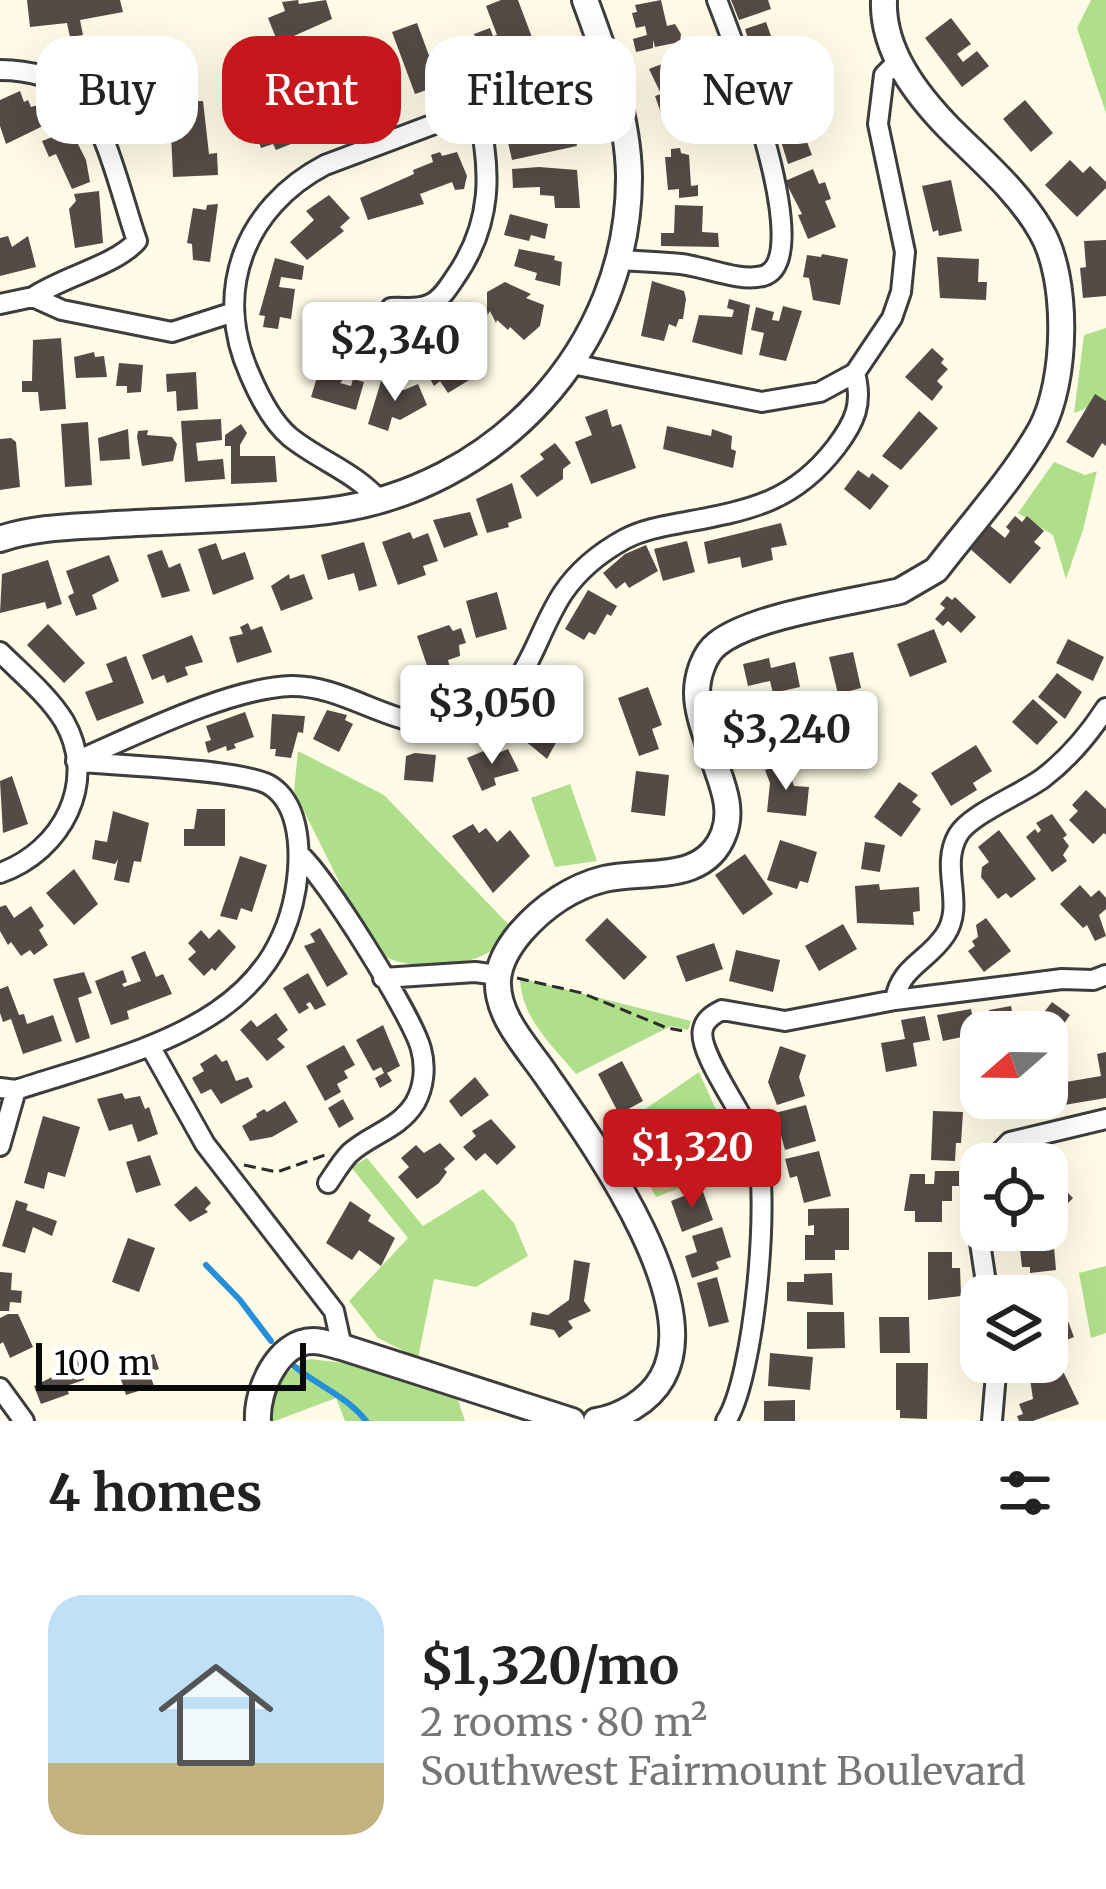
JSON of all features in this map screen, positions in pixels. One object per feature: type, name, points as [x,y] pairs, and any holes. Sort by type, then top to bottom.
[{"type":"street","points":[[585,0],[598,36]]},
{"type":"street","points":[[617,260],[681,264],[753,277],[769,273],[779,261],[783,246],[778,193],[767,146],[717,0]]},
{"type":"street","points":[[610,1420],[653,1391],[665,1373],[672,1320],[662,1280],[611,1171],[505,1015],[498,975],[514,940],[573,889],[626,875],[678,872],[716,847],[729,809],[697,692],[701,668],[715,645],[749,626],[900,590],[923,580],[936,570],[1000,487],[1049,411],[1062,314],[1057,274],[1044,234],[1020,199],[927,105],[898,61],[886,28],[884,0]]},
{"type":"street","points":[[572,364],[762,402],[820,392],[855,373],[892,318],[901,292],[905,252],[878,124],[884,75],[898,61]]},
{"type":"street","points":[[0,70],[42,75],[82,99],[100,136],[136,241],[126,253],[57,280],[33,297],[0,304]]},
{"type":"street","points":[[380,501],[364,482],[289,436],[276,420],[246,367],[234,312],[235,272],[248,237],[302,177],[425,129]]},
{"type":"street","points":[[391,308],[435,302],[459,272],[477,238],[489,184],[486,144]]},
{"type":"street","points":[[0,539],[61,527],[302,513],[380,501],[427,484],[479,455],[541,403],[572,364],[595,322],[617,260],[629,179],[626,144]]},
{"type":"street","points":[[33,297],[62,310],[172,332],[234,312]]},
{"type":"street","points":[[76,761],[243,695],[291,686],[325,691],[436,727],[481,713],[517,685],[564,592],[603,553],[644,531],[750,509],[809,480],[855,419],[860,392],[855,373]]},
{"type":"street","points":[[0,652],[62,717],[76,761],[75,793],[60,830],[27,861],[0,873]]},
{"type":"street","points":[[895,1000],[904,974],[947,934],[955,897],[949,864],[958,834],[1046,776],[1106,708]]},
{"type":"street","points":[[0,1146],[8,1089],[150,1046],[209,1019],[246,991],[283,930],[297,884],[299,854],[290,809],[270,784],[227,774],[76,761]]},
{"type":"street","points":[[299,854],[317,873],[422,1049],[422,1085],[407,1115],[344,1161],[328,1183]]},
{"type":"street","points":[[383,978],[498,975]]},
{"type":"street","points":[[726,1421],[740,1390],[763,1235],[763,1176],[750,1130],[705,1047],[702,1031],[709,1019],[722,1010],[785,1021],[895,1000],[1062,979],[1102,982]]},
{"type":"street","points":[[150,1046],[212,1154],[334,1312],[342,1347]]},
{"type":"street","points":[[1009,1143],[1106,1119]]},
{"type":"street","points":[[258,1421],[266,1382],[283,1355],[313,1341],[572,1421]]},
{"type":"street","points":[[992,1421],[995,1383]]},
{"type":"street","points":[[0,1388],[24,1421]]},
{"type":"path","points":[[498,975],[582,993],[667,1028],[702,1031]]},
{"type":"path","points":[[212,1154],[223,1148],[247,1166],[278,1172],[320,1154],[344,1161]]},
{"type":"green space","points":[[1091,0],[1106,0],[1106,113],[1077,28]]},
{"type":"green space","points":[[1106,328],[1106,401],[1074,413],[1084,335]]},
{"type":"green space","points":[[1054,462],[1085,475],[1097,471],[1066,579],[1053,535],[1018,513]]},
{"type":"green space","points":[[298,751],[384,795],[513,929],[501,943],[480,957],[433,966],[400,962],[373,950],[294,791]]},
{"type":"green space","points":[[570,784],[597,861],[555,867],[531,798]]},
{"type":"green space","points":[[520,978],[691,1021],[688,1030],[671,1026],[576,1074],[532,1018]]},
{"type":"green space","points":[[699,1072],[741,1165],[656,1197],[618,1128]]},
{"type":"green space","points":[[367,1158],[423,1226],[483,1189],[514,1223],[528,1256],[476,1287],[434,1279],[418,1358],[378,1338],[349,1301],[408,1238],[351,1167]]},
{"type":"green space","points":[[1106,1266],[1106,1333],[1091,1338],[1079,1273]]},
{"type":"green space","points":[[310,1359],[344,1363],[458,1400],[465,1421],[345,1421],[336,1398],[265,1421],[285,1376]]},
{"type":"building","points":[[27,0],[120,0],[123,12],[80,20],[83,35],[70,36],[67,23],[30,27]]},
{"type":"building","points":[[326,0],[332,19],[294,36],[275,36],[268,18],[285,11],[282,2]]},
{"type":"building","points":[[518,0],[532,36],[493,36],[497,35],[486,6]]},
{"type":"building","points":[[661,0],[667,26],[675,24],[681,36],[660,36],[660,46],[655,47],[653,40],[653,48],[636,52],[636,38],[647,35],[645,26],[636,28],[635,5]]},
{"type":"building","points":[[731,0],[768,0],[771,9],[739,20]]},
{"type":"building","points":[[951,18],[971,44],[957,54],[963,62],[977,51],[989,66],[962,87],[925,38]]},
{"type":"building","points":[[766,22],[771,36],[747,36],[745,29]]},
{"type":"building","points":[[417,23],[425,45],[425,91],[415,94],[401,56],[401,36],[392,32]]},
{"type":"building","points":[[490,28],[493,36],[475,36],[474,34]]},
{"type":"building","points":[[660,65],[660,92],[649,69]]},
{"type":"building","points":[[20,91],[24,102],[36,106],[36,129],[6,144],[0,100]]},
{"type":"building","points":[[1025,100],[1053,133],[1031,152],[1003,119]]},
{"type":"building","points":[[198,101],[203,101],[209,154],[217,153],[218,175],[173,177],[171,144],[198,144]]},
{"type":"building","points":[[43,144],[78,144],[90,182],[72,189],[56,154],[49,157]]},
{"type":"building","points":[[508,144],[577,144],[577,146],[512,160]]},
{"type":"building","points":[[782,144],[808,144],[812,155],[788,164]]},
{"type":"building","points":[[680,148],[689,155],[691,186],[698,185],[698,196],[679,198],[679,189],[668,190],[665,157],[671,157],[671,149]]},
{"type":"building","points":[[440,152],[442,156],[457,152],[467,176],[464,189],[455,190],[452,182],[420,194],[424,204],[368,220],[360,198],[414,174],[413,170],[433,162],[431,155]]},
{"type":"building","points":[[1070,160],[1083,173],[1090,166],[1106,182],[1106,188],[1077,217],[1045,185]]},
{"type":"building","points":[[512,169],[577,170],[580,208],[555,208],[554,196],[540,195],[540,187],[513,188]]},
{"type":"building","points":[[813,169],[819,184],[825,182],[831,199],[825,201],[836,227],[808,239],[798,215],[802,214],[785,181]]},
{"type":"building","points":[[951,180],[962,231],[939,236],[938,230],[933,232],[922,186]]},
{"type":"building","points":[[99,191],[103,243],[75,248],[69,209],[76,201],[74,194]]},
{"type":"building","points":[[329,195],[350,218],[340,227],[344,231],[307,260],[290,242],[314,220],[306,211]]},
{"type":"building","points":[[218,204],[210,262],[193,260],[192,244],[187,243],[193,208],[206,210],[207,205]]},
{"type":"building","points":[[675,205],[703,206],[702,232],[718,233],[719,247],[661,246],[661,233],[674,233]]},
{"type":"building","points":[[510,214],[548,224],[545,239],[504,235]]},
{"type":"building","points":[[8,236],[12,247],[28,236],[36,267],[0,276],[0,238]]},
{"type":"building","points":[[1106,240],[1106,296],[1083,298],[1084,241]]},
{"type":"building","points":[[519,249],[555,256],[554,260],[562,262],[560,286],[535,280],[537,273],[514,266]]},
{"type":"building","points":[[807,255],[848,259],[840,305],[813,300],[809,278],[803,277]]},
{"type":"building","points":[[937,257],[979,259],[978,282],[987,282],[986,300],[940,298]]},
{"type":"building","points":[[275,258],[304,266],[302,280],[281,277],[279,287],[295,289],[291,319],[280,317],[278,329],[263,327],[265,316],[259,315]]},
{"type":"building","points":[[652,281],[684,291],[686,299],[683,319],[676,327],[669,324],[664,341],[641,336]]},
{"type":"building","points":[[505,282],[544,305],[540,326],[524,340],[510,327],[496,323],[490,311],[487,316],[487,292]]},
{"type":"building","points":[[729,299],[750,305],[742,355],[692,342],[699,315],[732,317]]},
{"type":"building","points":[[783,306],[802,311],[786,361],[759,355],[764,333],[751,330],[756,307],[774,312],[772,320],[779,321]]},
{"type":"building","points":[[61,338],[66,409],[40,411],[38,392],[22,392],[22,381],[32,381],[33,340]]},
{"type":"building","points":[[440,345],[450,363],[470,351],[484,371],[448,393],[440,381],[434,386],[419,358]]},
{"type":"building","points":[[932,348],[948,369],[937,381],[943,387],[932,401],[905,377]]},
{"type":"building","points":[[340,349],[357,364],[340,383],[364,382],[356,410],[311,397],[318,374]]},
{"type":"building","points":[[94,352],[95,357],[104,356],[107,377],[76,378],[74,357]]},
{"type":"building","points":[[119,363],[143,365],[141,392],[127,393],[127,386],[116,386]]},
{"type":"building","points":[[196,372],[198,409],[177,411],[176,391],[167,392],[166,374]]},
{"type":"building","points":[[382,378],[401,384],[404,390],[418,384],[427,405],[400,420],[392,417],[388,431],[368,424]]},
{"type":"building","points":[[1095,394],[1106,401],[1106,446],[1102,443],[1093,458],[1066,442]]},
{"type":"building","points":[[607,409],[612,427],[621,424],[636,468],[591,484],[575,442],[592,435],[585,417]]},
{"type":"building","points":[[919,411],[938,428],[901,470],[882,456]]},
{"type":"building","points":[[221,419],[222,440],[196,443],[198,461],[223,459],[225,479],[185,482],[181,421]]},
{"type":"building","points":[[88,422],[92,485],[65,487],[61,424]]},
{"type":"building","points":[[241,424],[247,433],[240,456],[275,456],[277,482],[231,484],[231,446],[225,446],[225,435]]},
{"type":"building","points":[[667,426],[711,436],[712,429],[732,436],[733,468],[663,449]]},
{"type":"building","points":[[128,429],[130,459],[100,461],[98,438]]},
{"type":"building","points":[[148,430],[147,435],[172,437],[177,444],[173,461],[142,466],[138,431]]},
{"type":"building","points":[[0,439],[16,442],[20,487],[0,490]]},
{"type":"building","points":[[555,443],[571,463],[563,469],[563,479],[537,497],[520,476],[544,459],[540,454]]},
{"type":"building","points":[[858,470],[869,478],[872,473],[889,486],[870,510],[844,489]]},
{"type":"building","points":[[512,483],[522,518],[487,533],[476,499]]},
{"type":"building","points":[[470,512],[478,535],[444,548],[433,520]]},
{"type":"building","points":[[1015,516],[1022,522],[1027,516],[1044,531],[1034,542],[1041,548],[1010,584],[968,547],[988,524],[1005,538],[1010,531],[1006,527]]},
{"type":"building","points":[[781,523],[787,545],[771,548],[773,560],[742,568],[740,557],[708,564],[704,542]]},
{"type":"building","points":[[410,532],[413,539],[428,533],[438,561],[423,566],[426,575],[398,585],[382,542]]},
{"type":"building","points":[[687,541],[695,572],[663,581],[654,549]]},
{"type":"building","points":[[364,542],[377,586],[359,591],[354,573],[328,580],[321,555]]},
{"type":"building","points":[[216,543],[222,560],[245,552],[254,579],[213,595],[198,549]]},
{"type":"building","points":[[646,545],[658,571],[629,588],[625,582],[616,589],[603,573],[625,554]]},
{"type":"building","points":[[162,550],[169,568],[180,563],[190,591],[162,598],[147,555]]},
{"type":"building","points":[[109,555],[119,581],[92,595],[97,609],[76,616],[66,571]]},
{"type":"building","points":[[48,560],[62,604],[47,609],[45,602],[0,613],[2,574]]},
{"type":"building","points":[[289,574],[290,579],[304,574],[313,599],[281,611],[271,586]]},
{"type":"building","points":[[588,590],[617,606],[595,635],[589,632],[584,640],[565,629]]},
{"type":"building","points":[[497,592],[507,629],[476,638],[466,601]]},
{"type":"building","points":[[947,596],[955,597],[976,617],[961,633],[948,621],[943,626],[935,619],[945,608],[940,604]]},
{"type":"building","points":[[248,623],[251,630],[262,626],[272,652],[237,663],[229,637],[243,634],[240,627]]},
{"type":"building","points":[[48,624],[85,663],[64,683],[27,645]]},
{"type":"building","points":[[449,625],[453,631],[461,628],[466,643],[459,645],[460,656],[448,660],[453,680],[435,689],[417,636]]},
{"type":"building","points":[[934,629],[947,662],[910,677],[897,644]]},
{"type":"building","points":[[192,635],[203,662],[185,667],[188,675],[167,683],[164,675],[152,680],[142,655]]},
{"type":"building","points":[[1068,639],[1104,657],[1093,681],[1056,663]]},
{"type":"building","points":[[853,652],[861,688],[838,694],[829,657]]},
{"type":"building","points":[[126,656],[144,703],[97,721],[85,692],[113,682],[106,664]]},
{"type":"building","points":[[769,658],[771,668],[795,662],[800,687],[773,693],[770,681],[748,686],[743,664]]},
{"type":"building","points":[[1057,673],[1082,692],[1065,719],[1038,697]]},
{"type":"building","points":[[648,687],[662,725],[652,729],[659,749],[639,756],[618,698]]},
{"type":"building","points":[[547,692],[568,708],[550,729],[559,737],[547,759],[518,735]]},
{"type":"building","points":[[1033,699],[1058,722],[1037,745],[1012,722]]},
{"type":"building","points":[[327,710],[347,715],[345,720],[353,724],[339,752],[313,739]]},
{"type":"building","points":[[767,710],[774,734],[742,743],[735,719]]},
{"type":"building","points":[[245,712],[254,737],[234,744],[236,748],[227,751],[226,746],[208,753],[205,742],[211,740],[206,726]]},
{"type":"building","points":[[272,714],[305,716],[291,758],[275,756],[276,749],[270,749]]},
{"type":"building","points":[[976,745],[992,771],[973,783],[977,790],[951,806],[931,773]]},
{"type":"building","points":[[508,749],[519,771],[494,778],[496,785],[482,791],[467,758],[486,750],[489,757]]},
{"type":"building","points":[[436,755],[433,782],[404,780],[406,756]]},
{"type":"building","points":[[786,762],[794,786],[809,787],[806,816],[767,812],[770,783],[765,770]]},
{"type":"building","points":[[636,771],[669,775],[665,816],[631,812]]},
{"type":"building","points":[[12,776],[28,824],[3,833],[0,781]]},
{"type":"building","points":[[899,782],[918,795],[912,802],[921,809],[901,837],[874,817]]},
{"type":"building","points":[[1086,790],[1106,809],[1106,835],[1093,844],[1069,820],[1078,811],[1072,805]]},
{"type":"building","points":[[197,809],[225,809],[225,846],[184,846],[184,829],[194,829]]},
{"type":"building","points":[[113,811],[149,823],[141,862],[134,861],[129,883],[114,880],[118,859],[115,864],[92,859],[95,840],[107,842]]},
{"type":"building","points":[[1052,814],[1069,846],[1063,855],[1067,861],[1052,872],[1026,837],[1035,829],[1038,833],[1036,823]]},
{"type":"building","points":[[473,824],[479,833],[486,828],[497,842],[510,830],[530,856],[493,893],[452,836]]},
{"type":"building","points":[[999,830],[1036,879],[1011,898],[1006,893],[998,899],[981,877],[982,867],[989,862],[978,847]]},
{"type":"building","points":[[780,840],[817,852],[808,883],[800,881],[797,889],[767,880]]},
{"type":"building","points":[[865,842],[885,845],[880,872],[861,869]]},
{"type":"building","points":[[745,854],[773,894],[743,915],[715,875]]},
{"type":"building","points":[[240,856],[267,865],[252,912],[241,908],[237,920],[220,916]]},
{"type":"building","points":[[74,869],[98,904],[74,925],[46,893]]},
{"type":"building","points":[[879,884],[880,890],[919,887],[920,911],[913,912],[914,925],[857,923],[855,886]]},
{"type":"building","points":[[1080,885],[1091,897],[1099,890],[1106,898],[1106,909],[1099,915],[1106,936],[1095,941],[1087,925],[1083,928],[1060,904]]},
{"type":"building","points":[[6,905],[14,918],[31,906],[44,926],[39,930],[48,945],[34,955],[30,950],[21,956],[11,942],[8,945],[0,931],[0,907]]},
{"type":"building","points":[[607,918],[647,957],[624,980],[585,940]]},
{"type":"building","points":[[986,918],[1011,951],[984,972],[968,951],[978,937],[976,925]]},
{"type":"building","points":[[843,924],[857,949],[819,971],[805,946]]},
{"type":"building","points":[[320,928],[348,974],[327,987],[304,946],[315,942],[310,934]]},
{"type":"building","points":[[219,929],[236,947],[215,971],[212,968],[204,976],[188,959],[196,952],[188,943],[201,930],[209,939]]},
{"type":"building","points":[[714,943],[723,969],[686,982],[676,956]]},
{"type":"building","points":[[736,950],[780,960],[773,992],[729,981]]},
{"type":"building","points":[[145,951],[156,977],[163,974],[172,994],[127,1011],[129,1019],[111,1025],[95,981],[123,970],[124,987],[141,981],[131,957]]},
{"type":"building","points":[[84,972],[92,993],[78,998],[90,1038],[76,1043],[53,979]]},
{"type":"building","points":[[308,973],[326,1005],[315,1010],[310,1002],[299,1014],[283,988]]},
{"type":"building","points":[[8,986],[27,1024],[53,1015],[62,1041],[23,1054],[11,1019],[3,1022],[0,1013],[0,989]]},
{"type":"building","points":[[971,1009],[971,1011],[960,1011],[960,1037],[943,1041],[937,1015]]},
{"type":"building","points":[[276,1013],[288,1030],[277,1039],[285,1047],[267,1061],[240,1030],[251,1020],[257,1027]]},
{"type":"building","points":[[925,1016],[930,1040],[913,1043],[917,1066],[886,1072],[881,1043],[905,1039],[901,1020]]},
{"type":"building","points":[[383,1025],[400,1066],[387,1073],[392,1081],[380,1088],[375,1078],[384,1073],[381,1067],[373,1071],[356,1040]]},
{"type":"building","points":[[344,1045],[355,1065],[344,1071],[348,1078],[337,1084],[341,1092],[325,1101],[306,1066]]},
{"type":"building","points":[[780,1046],[806,1055],[799,1077],[805,1096],[777,1105],[768,1082]]},
{"type":"building","points":[[1106,1052],[1106,1098],[1068,1104],[1068,1082],[1101,1076],[1097,1054]]},
{"type":"building","points":[[216,1054],[222,1062],[227,1060],[236,1081],[248,1077],[253,1087],[221,1104],[211,1089],[201,1094],[192,1078],[204,1071],[200,1064]]},
{"type":"building","points":[[622,1061],[643,1101],[619,1114],[598,1074]]},
{"type":"building","points":[[475,1077],[489,1095],[461,1117],[449,1101]]},
{"type":"building","points":[[122,1093],[125,1099],[140,1096],[158,1134],[138,1142],[132,1124],[109,1131],[97,1099]]},
{"type":"building","points":[[343,1099],[354,1119],[339,1128],[328,1108]]},
{"type":"building","points":[[285,1101],[298,1122],[272,1137],[250,1141],[242,1126],[264,1109],[267,1112]]},
{"type":"building","points":[[806,1105],[816,1141],[785,1150],[775,1113]]},
{"type":"building","points":[[933,1111],[960,1112],[961,1143],[956,1143],[955,1161],[931,1160]]},
{"type":"building","points":[[43,1116],[80,1127],[65,1177],[48,1172],[44,1189],[24,1183]]},
{"type":"building","points":[[491,1119],[516,1147],[497,1165],[485,1153],[476,1161],[463,1147],[476,1136],[472,1131]]},
{"type":"building","points":[[440,1143],[455,1159],[444,1169],[447,1172],[439,1183],[417,1199],[398,1177],[409,1167],[401,1158],[416,1145],[424,1153]]},
{"type":"building","points":[[819,1151],[831,1196],[804,1203],[797,1176],[790,1178],[785,1159]]},
{"type":"building","points":[[150,1155],[161,1185],[136,1193],[126,1162]]},
{"type":"building","points":[[935,1171],[959,1171],[959,1186],[952,1186],[952,1201],[942,1201],[942,1222],[915,1222],[915,1211],[904,1211],[910,1174],[925,1174],[925,1184],[934,1184]]},
{"type":"building","points":[[196,1186],[211,1203],[205,1209],[208,1212],[190,1222],[174,1205]]},
{"type":"building","points":[[702,1189],[713,1220],[682,1232],[671,1201]]},
{"type":"building","points":[[16,1200],[28,1204],[26,1210],[57,1221],[52,1236],[33,1227],[25,1253],[2,1246]]},
{"type":"building","points":[[350,1201],[371,1215],[368,1221],[395,1238],[381,1266],[359,1250],[352,1260],[326,1243]]},
{"type":"building","points":[[849,1208],[849,1250],[835,1250],[835,1260],[805,1260],[805,1235],[814,1235],[814,1225],[808,1226],[808,1209]]},
{"type":"building","points":[[722,1227],[731,1257],[716,1262],[719,1269],[692,1278],[685,1256],[697,1252],[692,1236]]},
{"type":"building","points":[[128,1238],[155,1248],[139,1292],[112,1282]]},
{"type":"building","points":[[1020,1251],[1054,1251],[1056,1270],[1030,1273],[1030,1267],[1022,1267]]},
{"type":"building","points":[[928,1252],[952,1252],[952,1268],[960,1268],[960,1296],[928,1300]]},
{"type":"building","points":[[574,1260],[590,1263],[584,1301],[591,1311],[568,1321],[573,1328],[559,1338],[554,1330],[530,1325],[532,1312],[548,1315],[569,1300]]},
{"type":"building","points":[[0,1272],[12,1273],[11,1290],[22,1291],[21,1303],[10,1302],[9,1311],[0,1311]]},
{"type":"building","points":[[832,1273],[833,1305],[787,1301],[787,1282],[804,1282],[804,1274]]},
{"type":"building","points":[[717,1277],[729,1322],[709,1327],[697,1283]]},
{"type":"building","points":[[807,1312],[844,1312],[845,1348],[807,1349]]},
{"type":"building","points":[[18,1314],[33,1347],[10,1358],[3,1342],[0,1344],[0,1318]]},
{"type":"building","points":[[879,1317],[909,1317],[910,1353],[880,1353]]},
{"type":"building","points":[[770,1353],[813,1357],[810,1390],[768,1386]]},
{"type":"building","points":[[154,1354],[159,1369],[149,1372],[154,1386],[126,1395],[117,1367]]},
{"type":"building","points":[[77,1357],[84,1380],[66,1386],[69,1394],[41,1404],[34,1386],[60,1373],[57,1364]]},
{"type":"building","points":[[896,1363],[928,1363],[927,1419],[900,1418]]},
{"type":"building","points":[[1068,1382],[1079,1404],[1033,1421],[1019,1421],[1017,1416],[1023,1414],[1019,1404],[1033,1399],[1031,1383]]},
{"type":"building","points":[[795,1400],[795,1421],[764,1421],[764,1401]]},
{"type":"waterway","points":[[206,1265],[271,1341]]},
{"type":"waterway","points":[[294,1366],[351,1405],[366,1421]]}]
